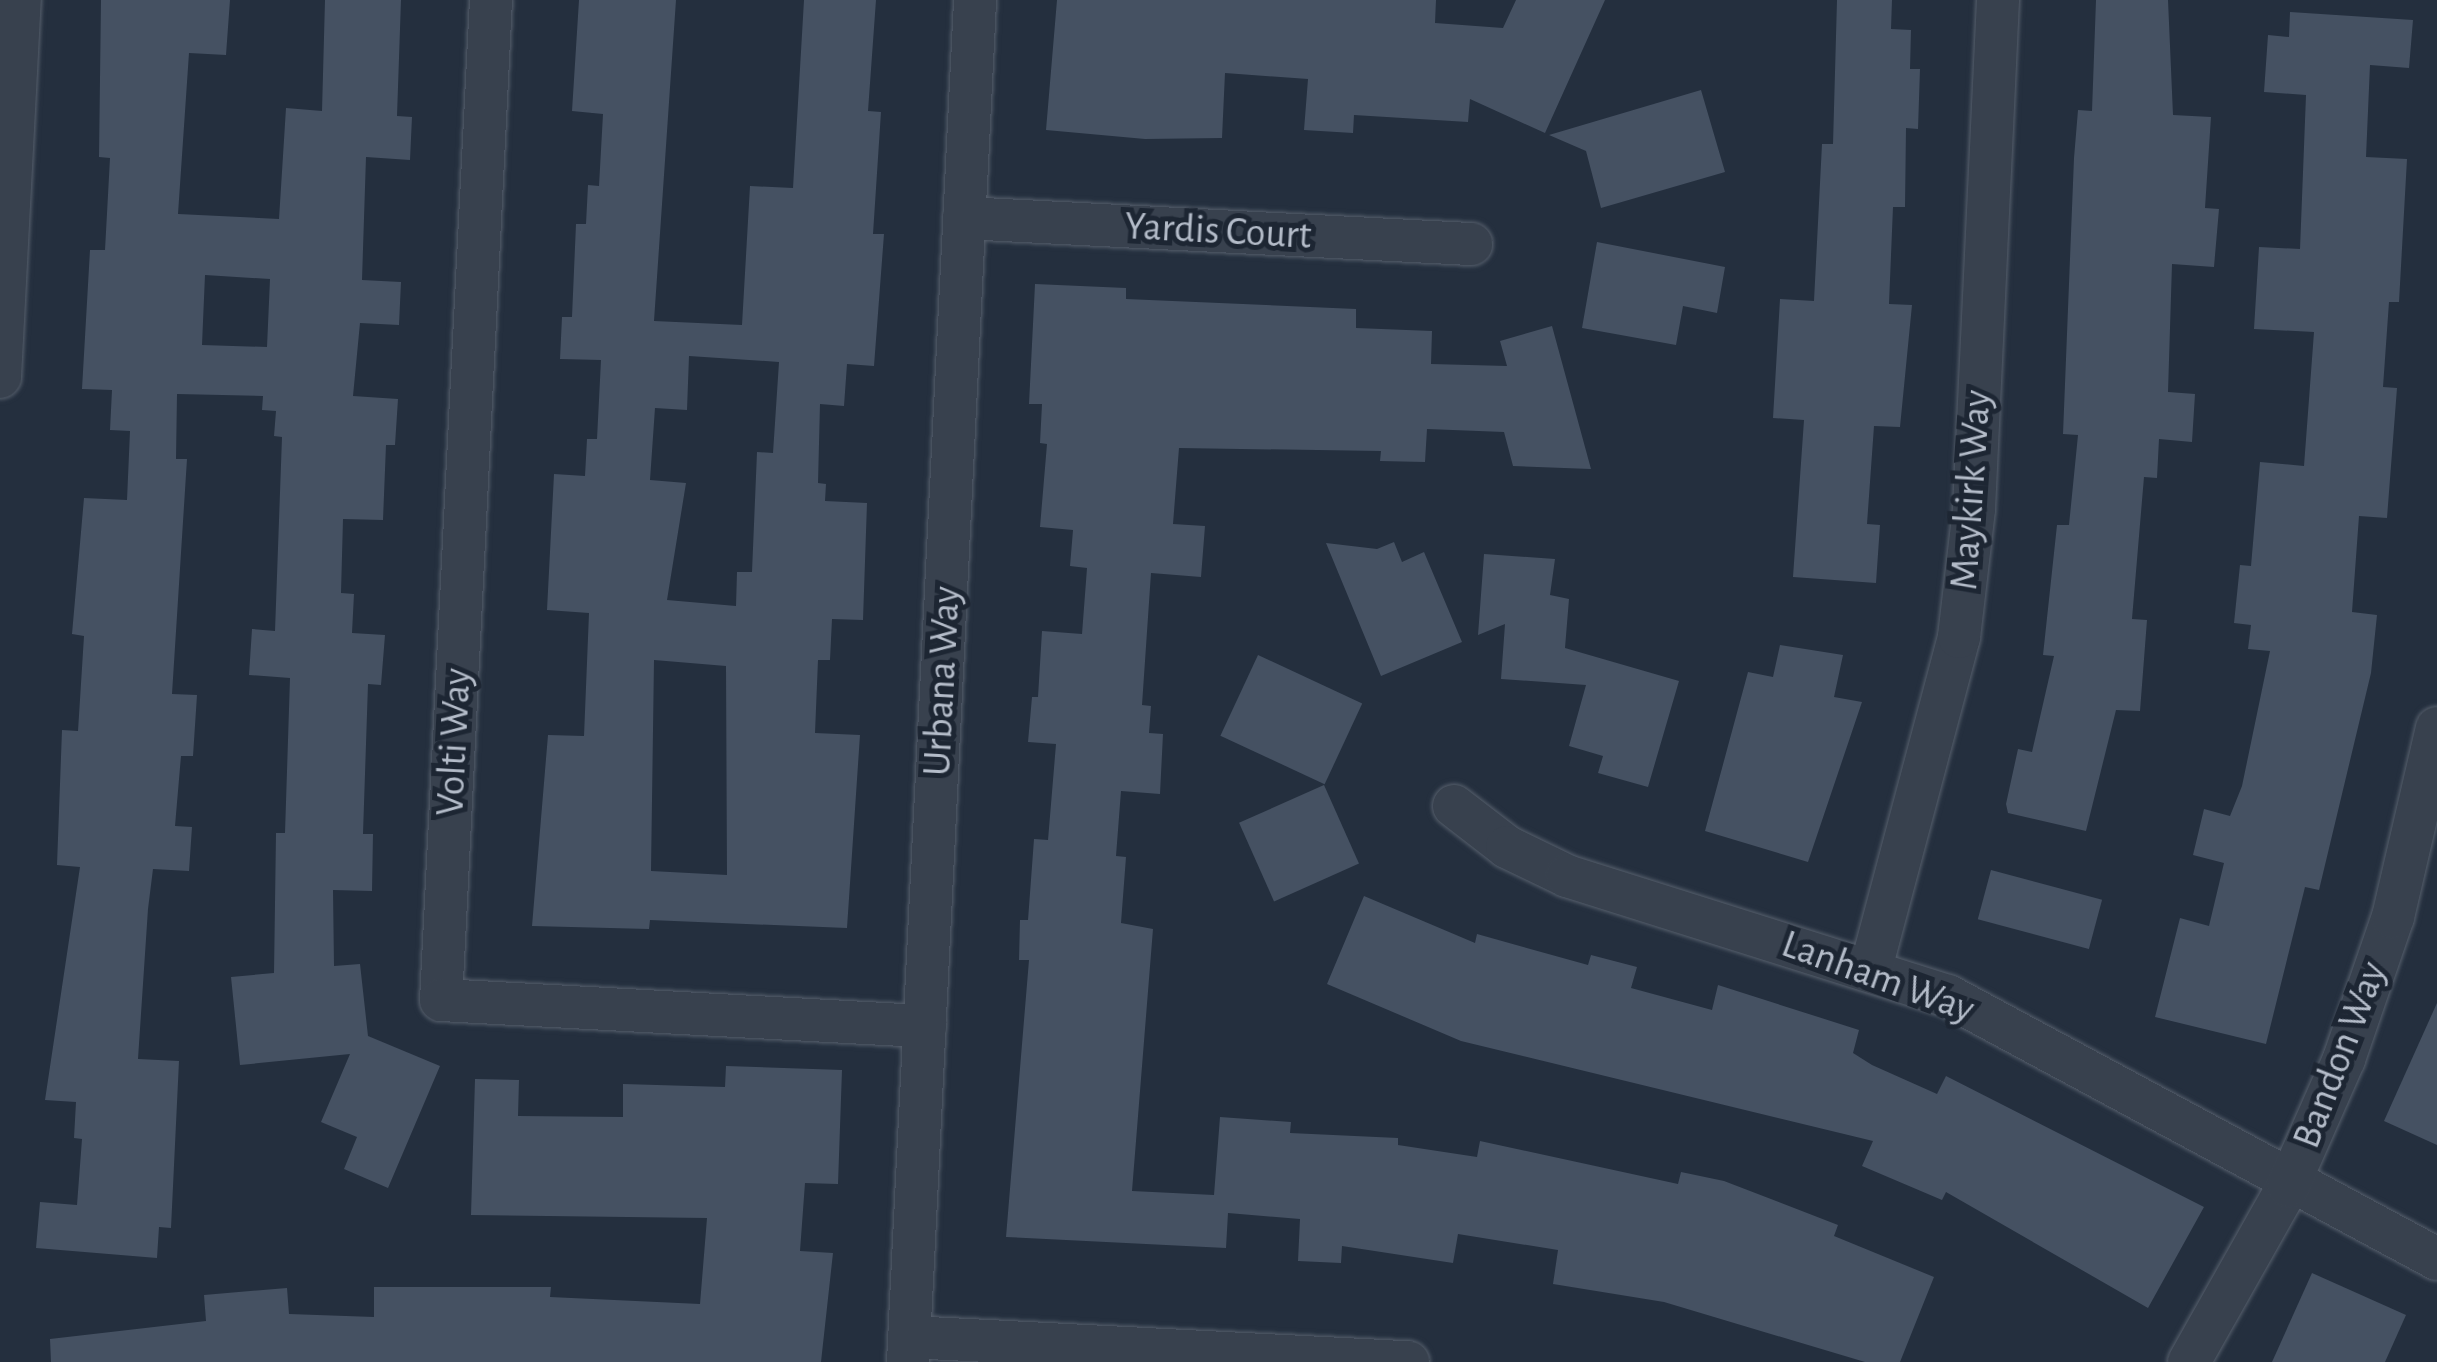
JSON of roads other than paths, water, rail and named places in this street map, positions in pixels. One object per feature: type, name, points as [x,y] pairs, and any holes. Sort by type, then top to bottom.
[{"type":"street","points":[[0,377],[20,0]]},
{"type":"street","name":"Volti Way","points":[[491,0],[441,1000],[925,1026]]},
{"type":"street","name":"Urbana Way","points":[[909,1350],[975,0]]},
{"type":"street","name":"Maykirk Way","points":[[1871,968],[1958,637],[1974,508],[1998,0]]},
{"type":"street","name":"Yardis Court","points":[[964,218],[1471,244]]},
{"type":"street","name":"Bandon Way","points":[[2189,1362],[2288,1186],[2344,1059],[2393,917],[2436,739]]},
{"type":"street","name":"Lanham Way","points":[[1454,806],[1507,848],[1567,876],[1871,968],[2020,1032],[2288,1186],[2437,1260]]},
{"type":"street","points":[[909,1350],[1408,1362]]}]
